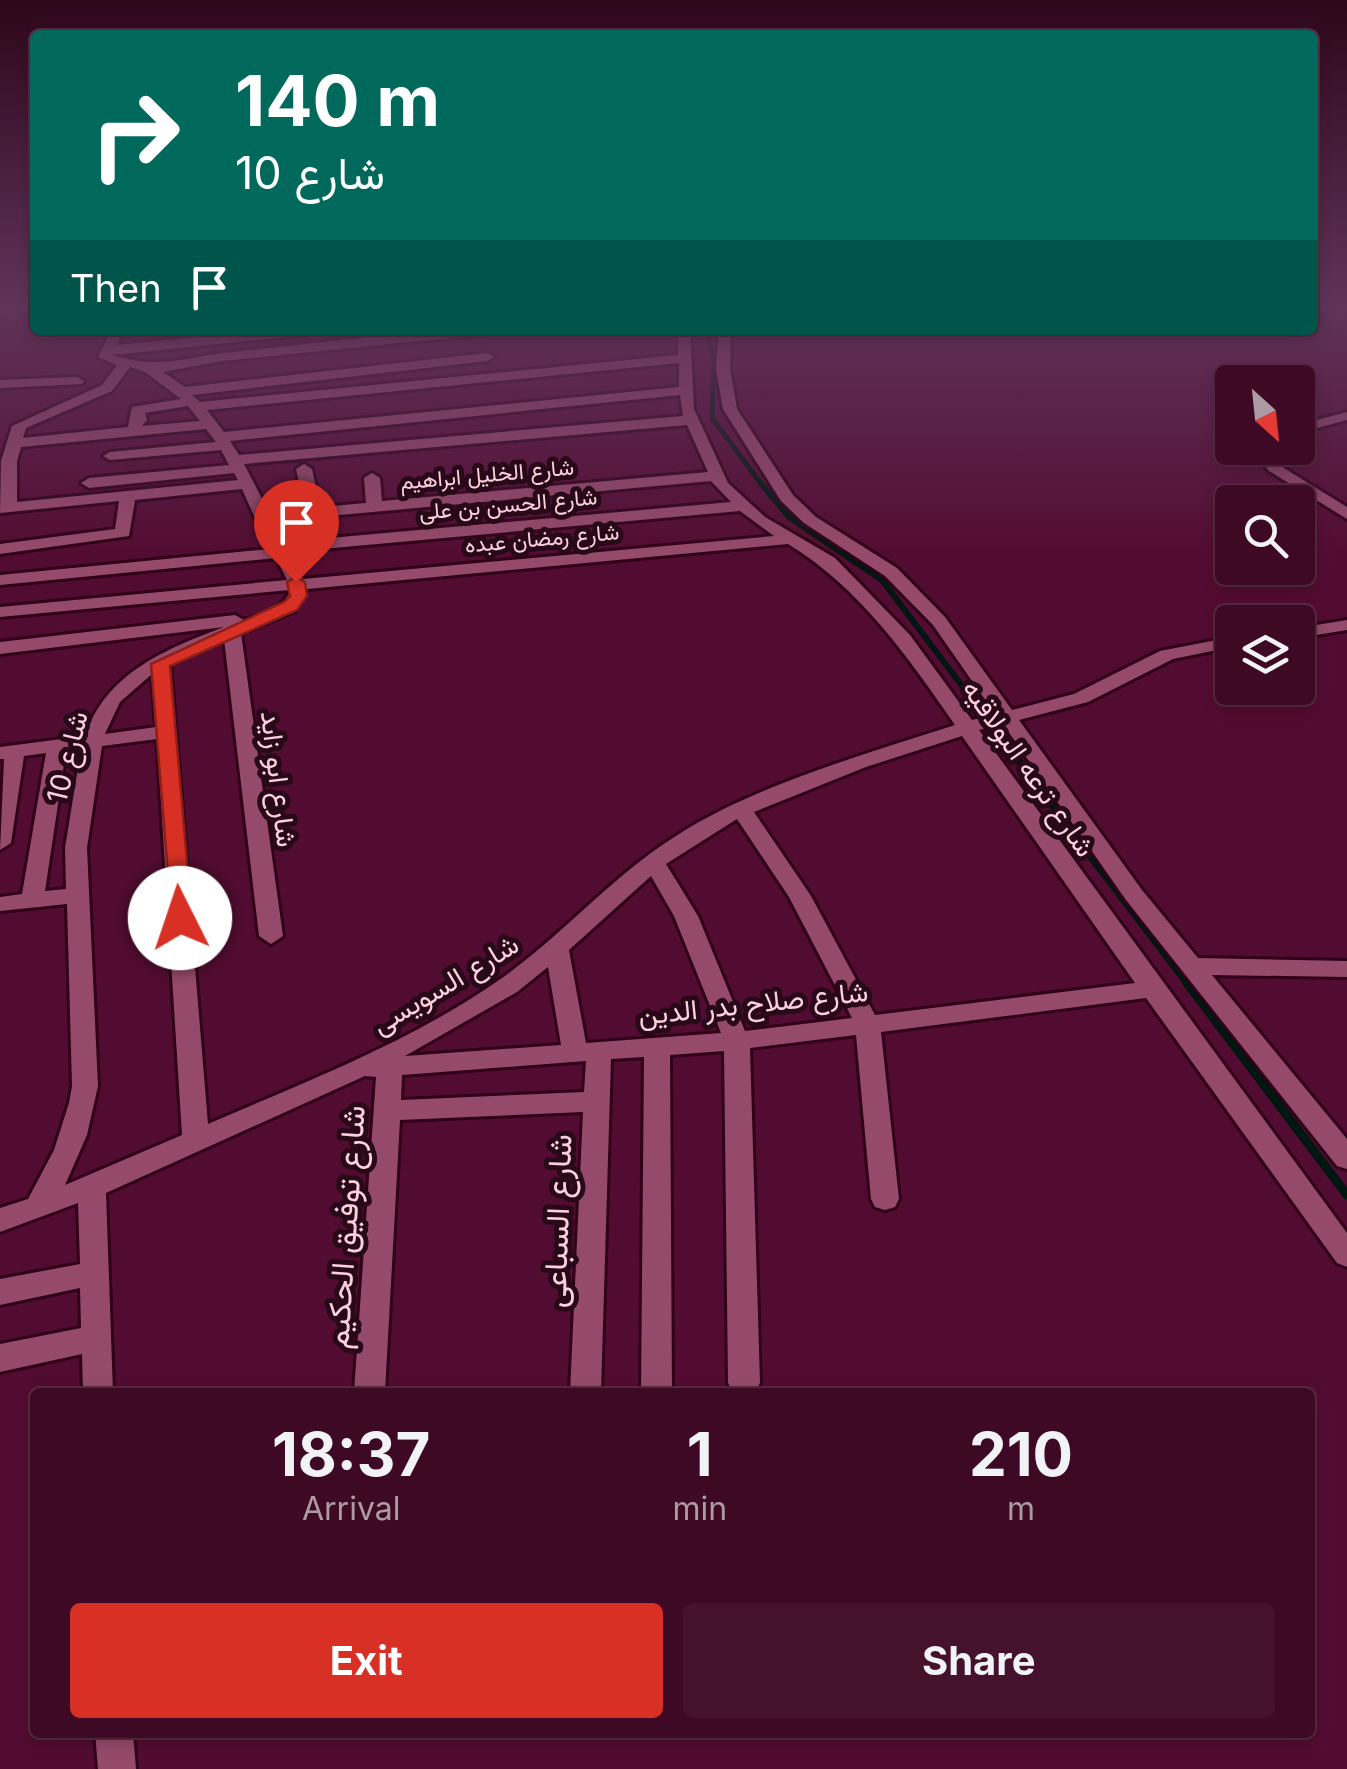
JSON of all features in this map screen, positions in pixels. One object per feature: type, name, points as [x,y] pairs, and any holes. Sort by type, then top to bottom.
[{"type":"street","points":[[3,389],[23,416],[136,433],[238,468]]},
{"type":"street","points":[[4,580],[9,528],[4,461],[23,416],[65,389]]},
{"type":"street","points":[[0,420],[105,389]]},
{"type":"street","points":[[0,648],[273,615],[298,596],[296,582],[238,468],[187,400],[173,389]]},
{"type":"street","points":[[136,433],[135,424],[140,420],[137,410],[267,389]]},
{"type":"street","points":[[187,400],[323,389]]},
{"type":"street","name":"شارع ترعه البولاقيه","points":[[726,389],[730,409],[787,498],[810,520],[866,552],[913,593],[1134,895],[1347,1158]]},
{"type":"street","points":[[9,528],[127,503],[238,468],[687,390]]},
{"type":"street","name":"شارع ترعه البولاقيه","points":[[687,390],[693,427],[714,476],[744,506],[853,582],[904,640],[973,726],[1152,989],[1347,1255]]},
{"type":"street","points":[[1315,424],[1347,416]]},
{"type":"street","points":[[90,483],[693,427]]},
{"type":"street","points":[[110,456],[238,468],[304,469],[693,427]]},
{"type":"street","points":[[1271,465],[1347,514]]},
{"type":"street","name":"شارع الخليل ابراهيم","points":[[238,468],[312,512],[714,476]]},
{"type":"street","points":[[304,469],[312,512]]},
{"type":"street","points":[[372,478],[374,506]]},
{"type":"street","points":[[9,528],[116,536],[126,529],[127,503]]},
{"type":"street","name":"شارع الحسن بن على","points":[[4,580],[744,506]]},
{"type":"street","name":"شارع رمضان عبده","points":[[0,612],[792,539]]},
{"type":"street","name":"شارع 10","points":[[36,1208],[58,1175],[82,1113],[85,1086],[79,815],[101,715],[115,694],[161,664],[273,615]]},
{"type":"street","points":[[1315,630],[1347,625]]},
{"type":"street","name":"شارع ابو زايد","points":[[232,630],[271,936]]},
{"type":"street","points":[[1008,719],[1101,691],[1166,655],[1215,645]]},
{"type":"street","points":[[161,664],[196,1140]]},
{"type":"street","name":"شارع السويسى","points":[[0,1220],[92,1187],[360,1068],[452,1020],[508,986],[687,838],[742,810],[859,763],[973,726],[1008,719]]},
{"type":"street","points":[[0,843],[8,752],[166,732]]},
{"type":"street","points":[[32,900],[57,746]]},
{"type":"street","points":[[742,810],[800,896],[868,1025],[885,1199]]},
{"type":"street","points":[[654,862],[686,916],[737,1041],[744,1382]]},
{"type":"street","points":[[0,904],[78,895]]},
{"type":"street","name":"شارع السباعى","points":[[557,948],[587,1052],[596,1101],[586,1388]]},
{"type":"street","points":[[1192,966],[1347,969]]},
{"type":"street","name":"شارع صلاح بدر الدين","points":[[360,1068],[737,1041],[1152,989]]},
{"type":"street","points":[[657,1047],[657,1388]]},
{"type":"street","name":"شارع توفيق الحكيم","points":[[369,1388],[390,1066]]},
{"type":"street","points":[[388,1111],[596,1101]]},
{"type":"street","points":[[92,1187],[98,1388]]},
{"type":"street","points":[[0,1292],[95,1274]]},
{"type":"street","points":[[0,1358],[97,1338]]},
{"type":"street","points":[[114,1738],[117,1769]]},
{"type":"waterway","points":[[713,389],[712,418],[762,485]]},
{"type":"waterway","points":[[760,482],[789,517],[882,580],[978,707]]},
{"type":"waterway","points":[[976,705],[1189,985]]},
{"type":"waterway","points":[[1187,983],[1347,1195]]},
{"type":"route","points":[[180,918],[161,664],[290,606],[298,596],[296,582]]}]
